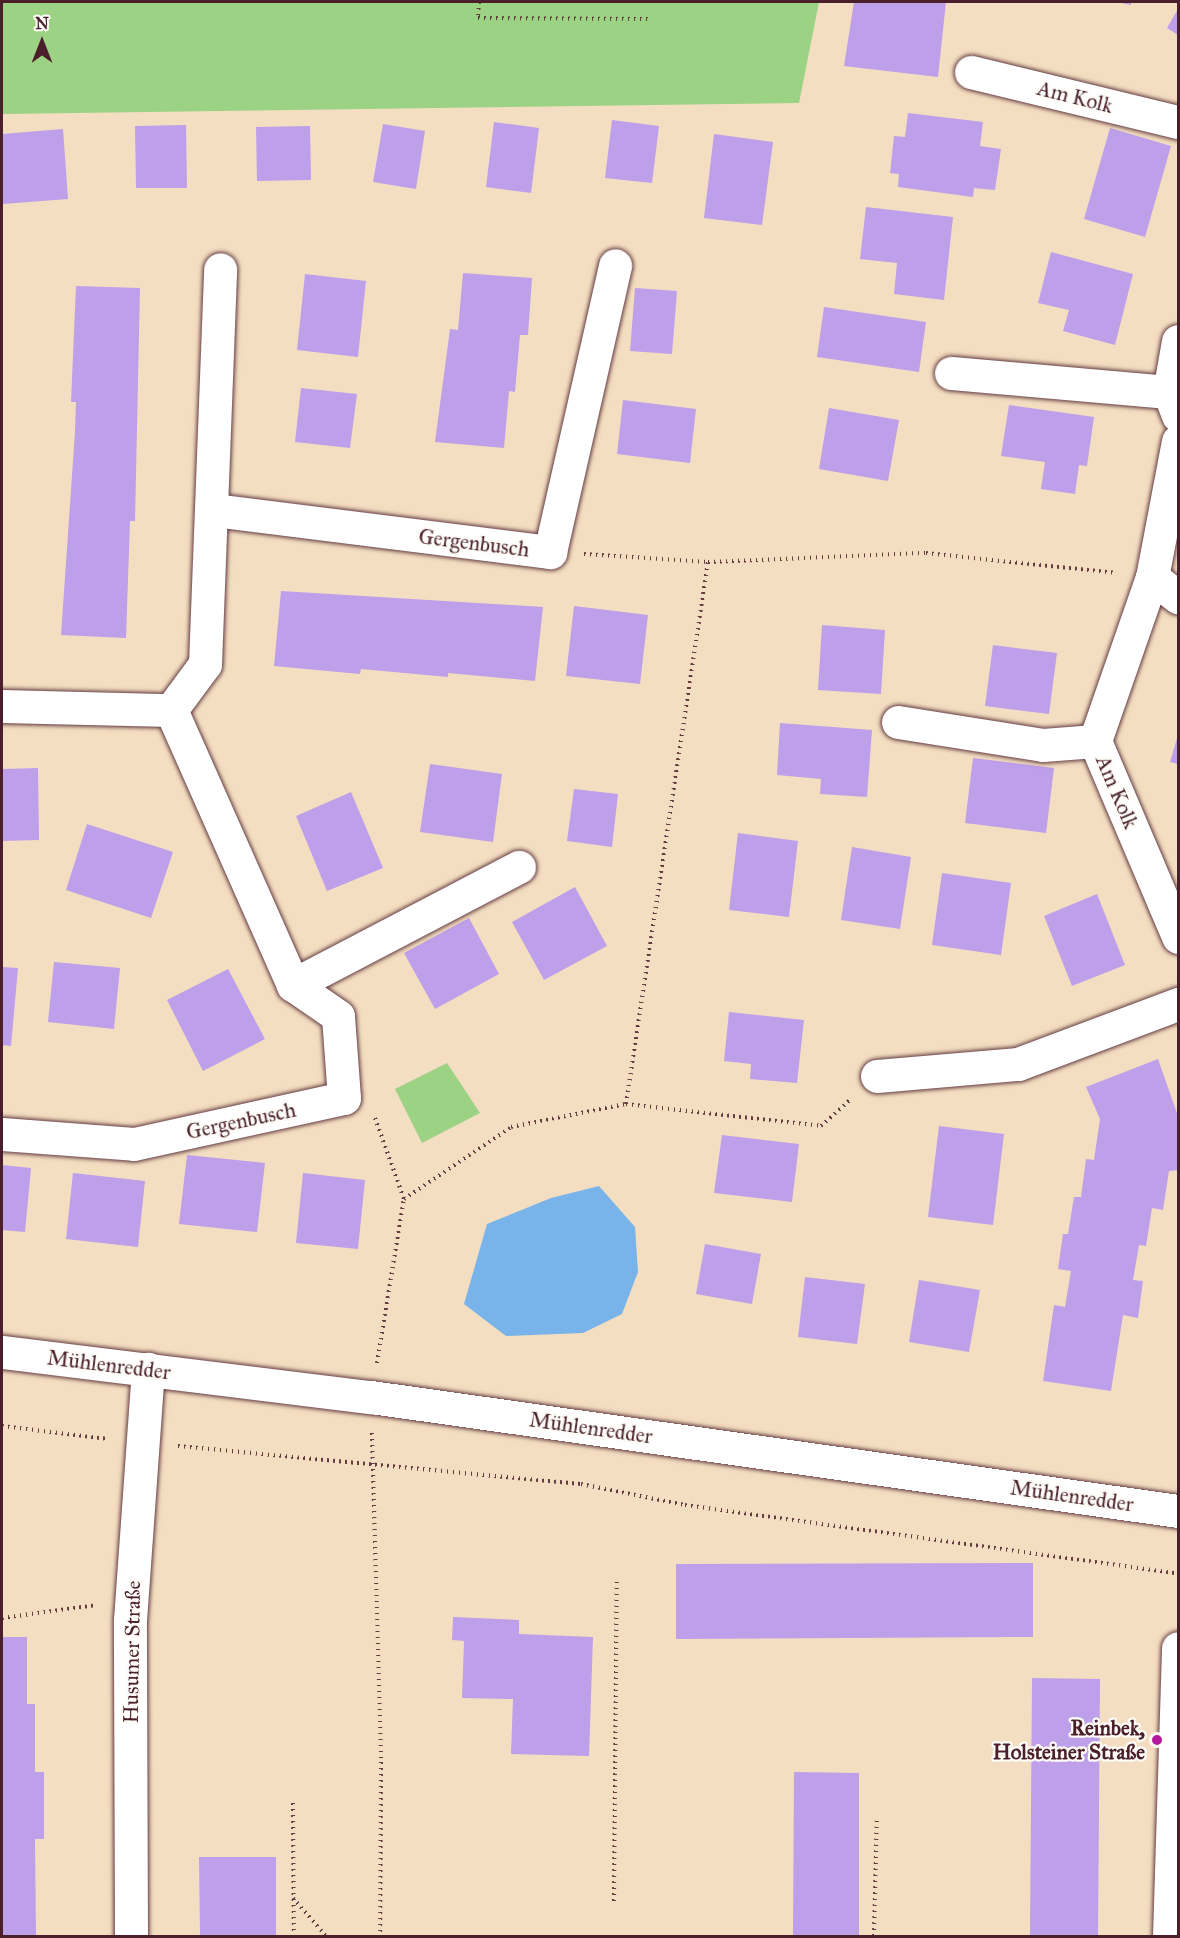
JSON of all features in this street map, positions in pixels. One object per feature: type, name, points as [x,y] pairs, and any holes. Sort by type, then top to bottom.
[{"type":"street","name":"Am Kolk","points":[[971,72],[1179,122]]},
{"type":"street","name":"Gergenbusch","points":[[213,510],[550,552],[615,265]]},
{"type":"street","points":[[171,710],[205,664],[213,510],[220,269]]},
{"type":"street","points":[[951,372],[1174,404],[1179,341]]},
{"type":"street","name":"Am Kolk","points":[[1179,441],[1152,578],[1095,741],[1179,937]]},
{"type":"street","points":[[1152,578],[1179,597]]},
{"type":"street","points":[[2,706],[171,710]]},
{"type":"street","points":[[171,710],[293,985],[519,867]]},
{"type":"street","points":[[898,722],[1043,745],[1095,741]]},
{"type":"street","name":"Gergenbusch","points":[[2,1134],[134,1144],[344,1098],[338,1016],[293,985]]},
{"type":"street","points":[[877,1076],[1018,1064],[1179,1004]]},
{"type":"street","name":"Mühlenredder","points":[[2,1352],[371,1396],[1179,1511]]},
{"type":"street","name":"Husumer Straße","points":[[131,1936],[132,1600],[148,1369]]},
{"type":"street","points":[[1169,1936],[1179,1648]]},
{"type":"path","points":[[479,2],[478,18],[648,19]]},
{"type":"path","points":[[550,552],[708,562],[927,553],[1152,578]]},
{"type":"path","points":[[626,1104],[708,562]]},
{"type":"path","points":[[404,1199],[511,1127],[626,1104],[821,1126],[877,1076]]},
{"type":"path","points":[[373,1113],[404,1199],[371,1396],[381,1762],[380,1936]]},
{"type":"path","points":[[2,1426],[142,1442],[581,1484],[685,1505],[1179,1573]]},
{"type":"path","points":[[614,1901],[617,1579]]},
{"type":"path","points":[[2,1618],[132,1600]]},
{"type":"path","points":[[293,1803],[294,1936]]},
{"type":"path","points":[[874,1936],[877,1817]]},
{"type":"path","points":[[293,1898],[326,1936]]},
{"type":"green space","points":[[2,2],[819,2],[799,103],[2,114]]},
{"type":"green space","points":[[447,1063],[480,1113],[422,1143],[395,1089]]},
{"type":"water","points":[[599,1186],[635,1227],[638,1272],[622,1314],[583,1333],[506,1336],[464,1304],[487,1224],[551,1198]]},
{"type":"building","points":[[854,2],[946,2],[938,77],[844,66]]},
{"type":"building","points":[[1178,9],[1178,35],[1167,28]]},
{"type":"building","points":[[908,113],[983,122],[980,146],[1001,149],[995,190],[974,188],[973,197],[898,187],[899,174],[890,173],[894,136],[905,137]]},
{"type":"building","points":[[612,120],[659,126],[652,183],[605,178]]},
{"type":"building","points":[[494,122],[539,128],[531,193],[486,187]]},
{"type":"building","points":[[383,124],[425,131],[416,189],[373,182]]},
{"type":"building","points":[[186,125],[187,188],[136,188],[135,126]]},
{"type":"building","points":[[310,126],[311,180],[257,181],[256,127]]},
{"type":"building","points":[[1110,128],[1171,146],[1145,237],[1084,219]]},
{"type":"building","points":[[63,129],[68,199],[3,204],[2,134]]},
{"type":"building","points":[[714,134],[773,142],[762,225],[704,218]]},
{"type":"building","points":[[866,207],[953,217],[944,300],[894,294],[897,263],[860,259]]},
{"type":"building","points":[[1051,252],[1133,274],[1115,345],[1063,331],[1069,310],[1038,303]]},
{"type":"building","points":[[463,273],[532,278],[528,335],[520,335],[515,392],[509,391],[504,448],[435,442],[450,329],[458,330]]},
{"type":"building","points":[[305,274],[366,281],[358,357],[297,350]]},
{"type":"building","points":[[76,286],[140,288],[135,521],[130,521],[126,638],[61,635],[75,432],[76,402],[71,402]]},
{"type":"building","points":[[635,288],[677,291],[672,354],[630,351]]},
{"type":"building","points":[[824,307],[926,322],[919,372],[817,357]]},
{"type":"building","points":[[301,388],[357,394],[350,448],[295,442]]},
{"type":"building","points":[[623,400],[696,409],[690,463],[617,454]]},
{"type":"building","points":[[1009,405],[1094,417],[1087,466],[1079,465],[1075,494],[1041,489],[1045,462],[1001,456]]},
{"type":"building","points":[[829,408],[899,420],[888,481],[819,469]]},
{"type":"building","points":[[281,591],[543,607],[535,681],[448,673],[448,677],[361,669],[360,674],[274,666]]},
{"type":"building","points":[[574,606],[648,615],[640,684],[566,676]]},
{"type":"building","points":[[822,625],[885,630],[881,694],[818,690]]},
{"type":"building","points":[[993,645],[1057,653],[1049,714],[985,706]]},
{"type":"building","points":[[780,723],[872,730],[867,797],[820,794],[821,779],[777,775]]},
{"type":"building","points":[[1178,735],[1178,764],[1170,762]]},
{"type":"building","points":[[973,758],[1054,768],[1046,833],[965,823]]},
{"type":"building","points":[[430,764],[502,774],[493,842],[420,832]]},
{"type":"building","points":[[38,768],[39,840],[2,841],[2,769]]},
{"type":"building","points":[[574,789],[618,794],[612,847],[567,841]]},
{"type":"building","points":[[351,792],[383,868],[327,891],[296,816]]},
{"type":"building","points":[[87,824],[173,852],[151,918],[66,890]]},
{"type":"building","points":[[738,833],[798,841],[789,917],[729,910]]},
{"type":"building","points":[[852,847],[911,857],[900,929],[841,920]]},
{"type":"building","points":[[942,873],[1011,883],[1001,955],[932,945]]},
{"type":"building","points":[[575,887],[607,946],[544,980],[512,922]]},
{"type":"building","points":[[1097,894],[1125,965],[1072,986],[1044,916]]},
{"type":"building","points":[[469,918],[499,974],[435,1009],[404,953]]},
{"type":"building","points":[[54,962],[120,968],[114,1029],[48,1022]]},
{"type":"building","points":[[2,967],[18,968],[11,1046],[2,1045]]},
{"type":"building","points":[[228,969],[265,1039],[203,1071],[167,1000]]},
{"type":"building","points":[[729,1012],[804,1020],[797,1083],[750,1079],[751,1064],[724,1061]]},
{"type":"building","points":[[1158,1059],[1178,1116],[1178,1170],[1169,1171],[1163,1210],[1152,1208],[1146,1246],[1139,1245],[1133,1280],[1143,1281],[1138,1318],[1123,1315],[1111,1391],[1043,1381],[1054,1305],[1065,1307],[1071,1271],[1058,1269],[1063,1234],[1068,1234],[1074,1197],[1081,1197],[1086,1159],[1094,1160],[1100,1119],[1086,1087]]},
{"type":"building","points":[[939,1126],[1004,1134],[993,1225],[928,1217]]},
{"type":"building","points":[[722,1135],[799,1144],[792,1202],[714,1193]]},
{"type":"building","points":[[187,1155],[265,1163],[257,1232],[179,1224]]},
{"type":"building","points":[[2,1165],[31,1168],[25,1232],[2,1230]]},
{"type":"building","points":[[73,1173],[145,1181],[138,1247],[66,1239]]},
{"type":"building","points":[[303,1173],[365,1180],[358,1249],[296,1243]]},
{"type":"building","points":[[705,1244],[761,1254],[752,1304],[696,1294]]},
{"type":"building","points":[[805,1277],[865,1284],[857,1344],[798,1337]]},
{"type":"building","points":[[919,1280],[980,1290],[969,1352],[909,1342]]},
{"type":"building","points":[[1033,1563],[1033,1637],[676,1639],[676,1564]]},
{"type":"building","points":[[453,1617],[519,1620],[519,1634],[593,1637],[589,1756],[511,1754],[513,1699],[462,1698],[464,1641],[452,1640]]},
{"type":"building","points":[[2,1637],[27,1637],[27,1704],[35,1704],[35,1772],[44,1772],[44,1839],[35,1839],[36,1936],[2,1936]]},
{"type":"building","points":[[1032,1678],[1100,1679],[1098,1936],[1030,1936]]},
{"type":"building","points":[[794,1772],[859,1773],[859,1936],[793,1936]]},
{"type":"building","points":[[199,1857],[276,1857],[276,1936],[200,1936]]},
{"type":"place","name":"Reinbek, Holsteiner Straße","points":[[1157,1740]]}]
